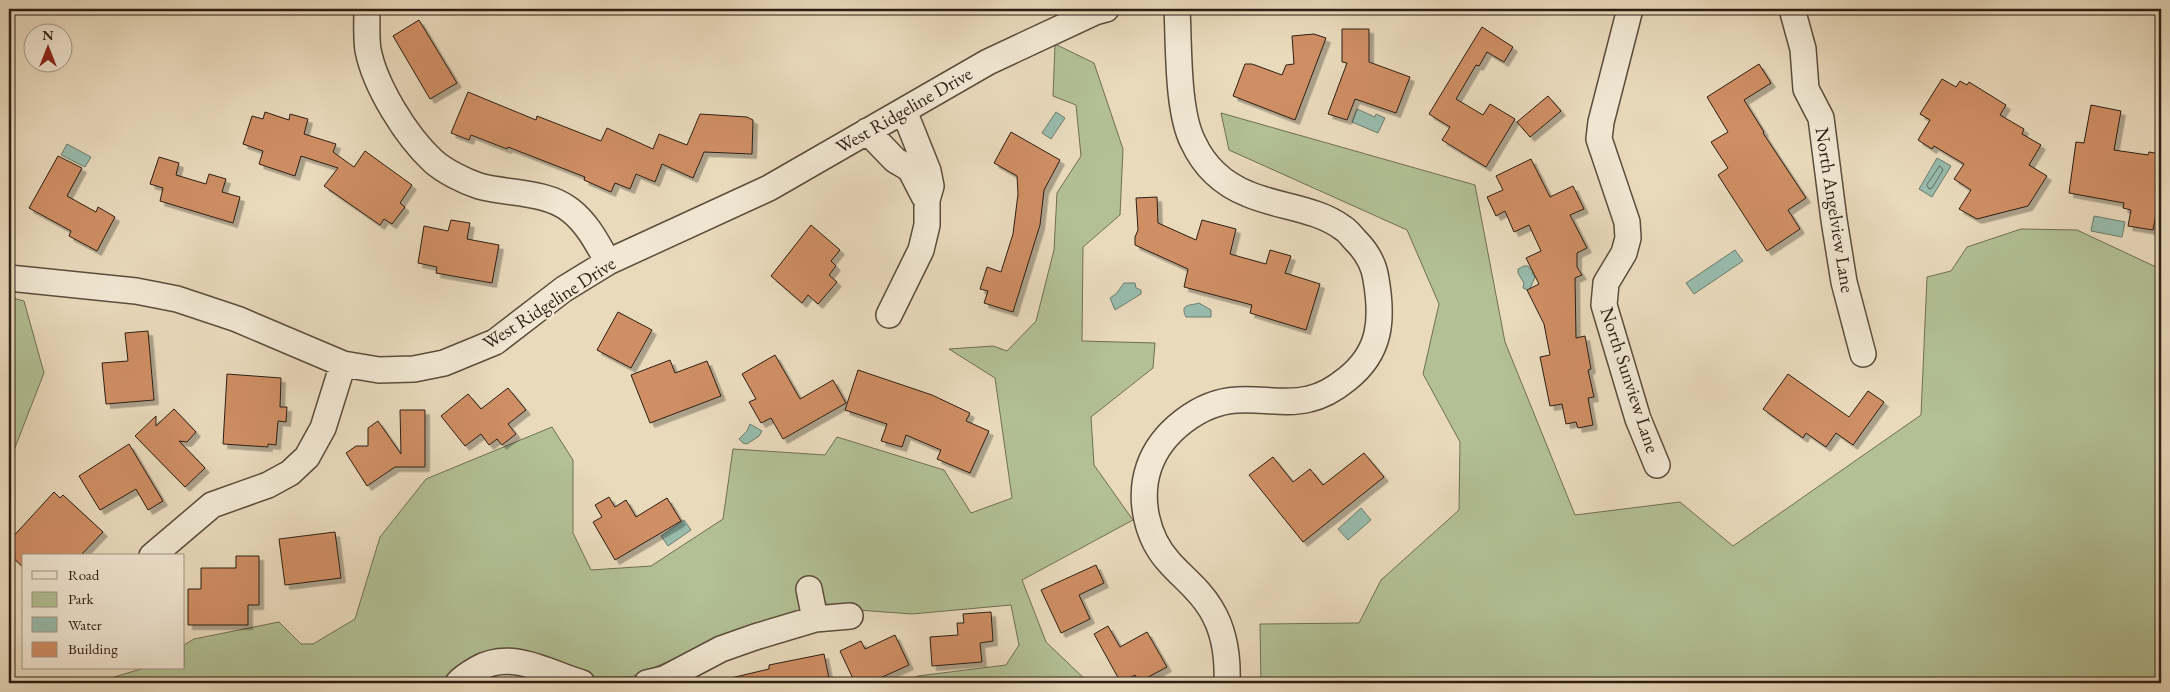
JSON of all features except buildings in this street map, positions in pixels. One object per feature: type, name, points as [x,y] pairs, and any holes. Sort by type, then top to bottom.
[{"type":"street","points":[[367,9],[368,50],[376,75],[405,128],[433,161],[458,177],[478,186],[546,199],[569,209],[587,226],[608,262]]},
{"type":"street","name":"West Ridgeline Drive","points":[[9,278],[126,290],[177,299],[237,319],[343,364],[379,370],[414,369],[444,363],[495,342],[564,289],[608,262],[769,188],[988,62],[1095,12],[1106,9]]},
{"type":"street","points":[[1177,9],[1184,115],[1191,140],[1203,162],[1226,182],[1248,194],[1321,216],[1343,228],[1366,251],[1376,276],[1379,306],[1378,334],[1370,355],[1353,374],[1335,388],[1310,399],[1279,402],[1236,400],[1214,404],[1189,417],[1169,435],[1149,467],[1144,503],[1147,521],[1155,542],[1168,561],[1196,588],[1212,610],[1223,636],[1227,683]]},
{"type":"street","name":"North Sunview Lane","points":[[1630,9],[1599,139],[1627,222],[1628,238],[1624,253],[1606,282],[1604,305],[1638,419],[1657,465]]},
{"type":"street","name":"North Angelview Lane","points":[[1792,9],[1802,49],[1806,90],[1821,118],[1843,273],[1863,354]]},
{"type":"street","points":[[890,315],[921,250],[927,225],[927,200],[931,186],[928,171],[911,158],[904,111]]},
{"type":"street","points":[[867,131],[896,160],[911,158]]},
{"type":"street","points":[[154,554],[212,505],[268,485],[290,473],[307,457],[322,428],[343,364]]},
{"type":"street","points":[[809,588],[815,619]]},
{"type":"street","points":[[647,683],[664,679],[720,649],[815,619],[850,616]]},
{"type":"street","points":[[458,683],[461,679],[483,666],[499,661],[517,661],[582,683]]},
{"type":"green space","points":[[1055,44],[1094,63],[1123,149],[1120,215],[1083,247],[1082,341],[1155,343],[1153,368],[1091,417],[1094,465],[1133,520],[1022,580],[1046,642],[1089,683],[903,683],[918,676],[1006,665],[1019,645],[1011,605],[912,614],[831,608],[813,587],[802,604],[798,617],[732,635],[631,677],[592,677],[524,651],[483,653],[454,673],[448,683],[95,683],[137,670],[185,670],[185,644],[194,639],[279,622],[301,644],[313,644],[355,619],[380,537],[426,479],[552,427],[573,460],[573,533],[591,570],[651,566],[723,519],[733,449],[825,455],[837,437],[944,470],[971,513],[1012,498],[995,378],[949,349],[993,346],[1007,351],[1036,321],[1054,250],[1057,193],[1081,156],[1076,105],[1053,96]]},
{"type":"green space","points":[[1221,113],[1475,185],[1505,342],[1575,515],[1680,502],[1733,546],[1921,415],[1927,277],[1951,271],[1967,247],[2021,229],[2077,230],[2156,267],[2161,275],[2161,683],[1261,683],[1260,624],[1359,623],[1381,580],[1459,510],[1460,442],[1423,374],[1439,304],[1407,230],[1229,150]]},
{"type":"green space","points":[[9,297],[24,301],[44,373],[9,463]]},
{"type":"water","points":[[1357,109],[1375,117],[1376,114],[1385,118],[1378,133],[1352,122]]},
{"type":"water","points":[[1056,112],[1065,118],[1051,139],[1042,133]]},
{"type":"water","points":[[67,144],[91,157],[85,167],[61,155]]},
{"type":"water","points":[[1937,158],[1951,166],[1932,197],[1919,189]]},
{"type":"water","points":[[2094,216],[2125,222],[2122,237],[2091,231]]},
{"type":"water","points":[[1735,250],[1743,261],[1694,294],[1686,283]]},
{"type":"water","points":[[1528,266],[1531,270],[1533,268],[1535,271],[1532,273],[1535,277],[1529,291],[1523,288],[1524,283],[1518,273],[1518,269]]},
{"type":"water","points":[[1124,283],[1135,283],[1136,288],[1141,290],[1141,294],[1115,310],[1110,298],[1116,294]]},
{"type":"water","points":[[1199,303],[1211,310],[1211,317],[1186,317],[1184,313],[1185,307]]},
{"type":"water","points":[[750,424],[762,431],[759,436],[747,444],[743,443],[739,439],[747,431]]},
{"type":"water","points":[[1361,508],[1371,520],[1348,540],[1338,529]]},
{"type":"water","points":[[684,520],[691,530],[668,546],[661,536]]}]
